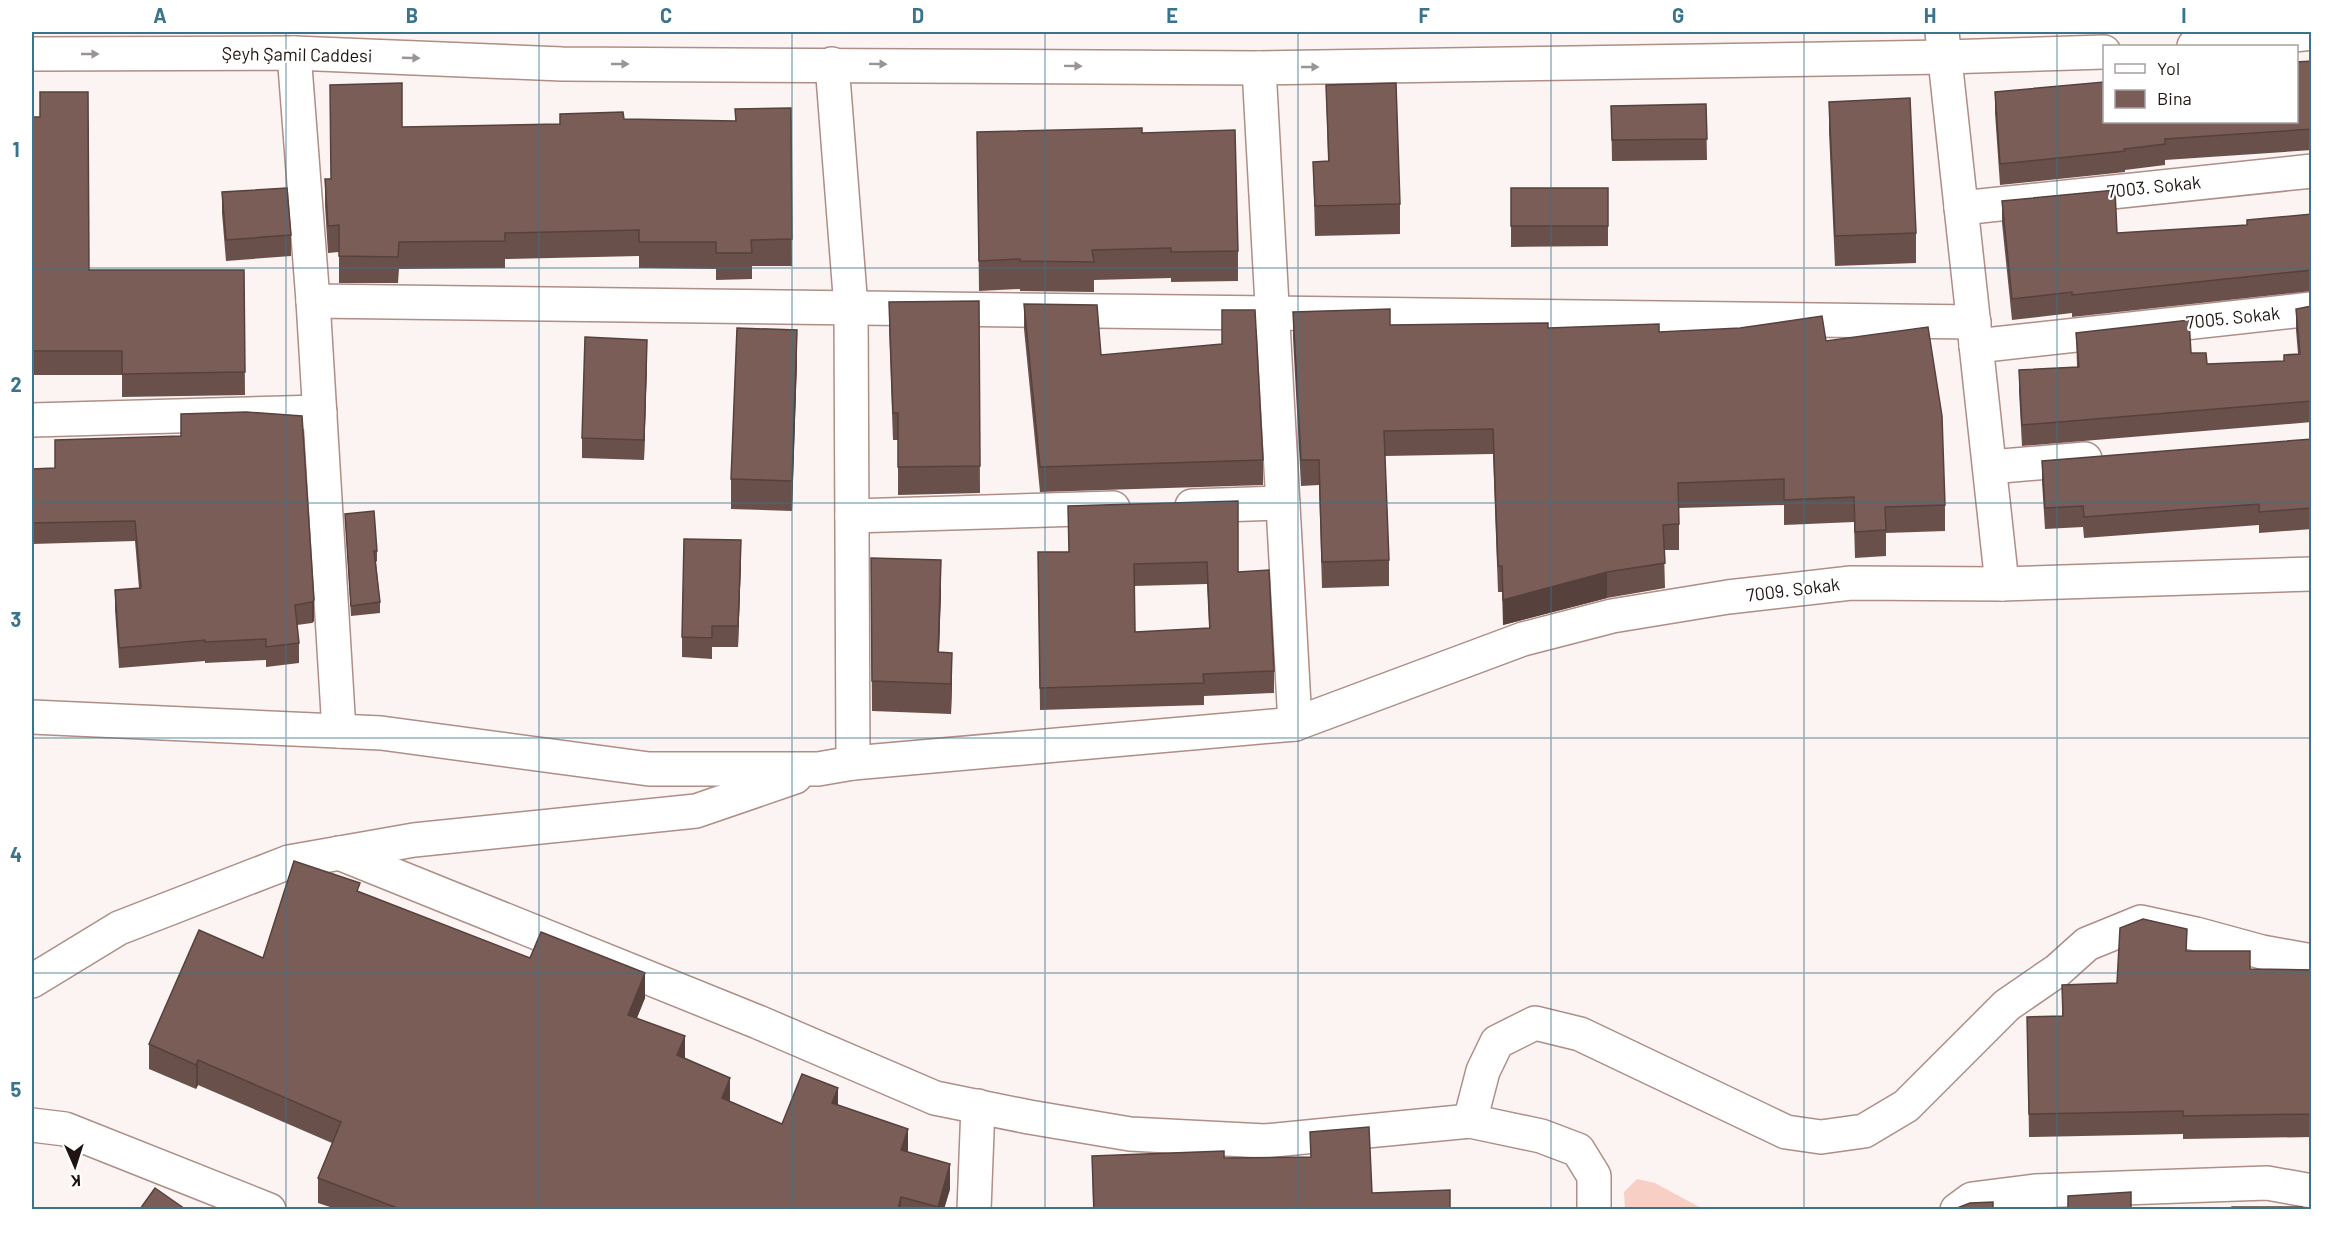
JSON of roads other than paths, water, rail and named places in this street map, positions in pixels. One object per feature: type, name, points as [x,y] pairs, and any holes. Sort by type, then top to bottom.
[{"type":"street","points":[[2203,45],[2312,33]]},
{"type":"street","points":[[1943,44],[2002,584]]},
{"type":"street","name":"Şeyh Şamil Caddesi","points":[[32,54],[294,53],[562,64],[1259,68],[1943,44],[2103,52]]},
{"type":"street","points":[[294,53],[313,301],[339,732]]},
{"type":"street","points":[[832,64],[851,308],[853,763]]},
{"type":"street","points":[[1259,68],[1295,724]]},
{"type":"street","name":"7003. Sokak","points":[[1961,208],[2312,171]]},
{"type":"street","name":"7005. Sokak","points":[[313,301],[1272,313],[1975,334],[2312,309]]},
{"type":"street","points":[[32,420],[320,412]]},
{"type":"street","points":[[1990,467],[2109,457]]},
{"type":"street","points":[[852,516],[1283,503]]},
{"type":"street","name":"7009. Sokak","points":[[818,769],[853,763],[1295,724],[1523,639],[1612,616],[1728,597],[1851,583],[2002,584],[2308,576]]},
{"type":"street","points":[[32,717],[381,733],[649,769],[818,769]]},
{"type":"street","points":[[32,981],[119,928],[289,862],[414,840],[696,811],[818,769]]},
{"type":"street","points":[[339,853],[747,1018],[935,1098],[1130,1134],[1265,1141],[1470,1121],[1541,1136],[1578,1150],[1594,1176],[1594,1209]]},
{"type":"street","points":[[1470,1121],[1483,1071],[1497,1042],[1535,1023],[1580,1034],[1786,1132],[1821,1137],[1864,1131],[1905,1106],[2007,1005],[2058,969],[2087,944],[2141,922],[2262,952],[2312,961]]},
{"type":"street","points":[[974,1209],[978,1106]]},
{"type":"street","points":[[32,1125],[65,1129],[269,1209]]},
{"type":"street","points":[[1957,1209],[1972,1199],[2035,1191],[2267,1183],[2312,1191]]}]
